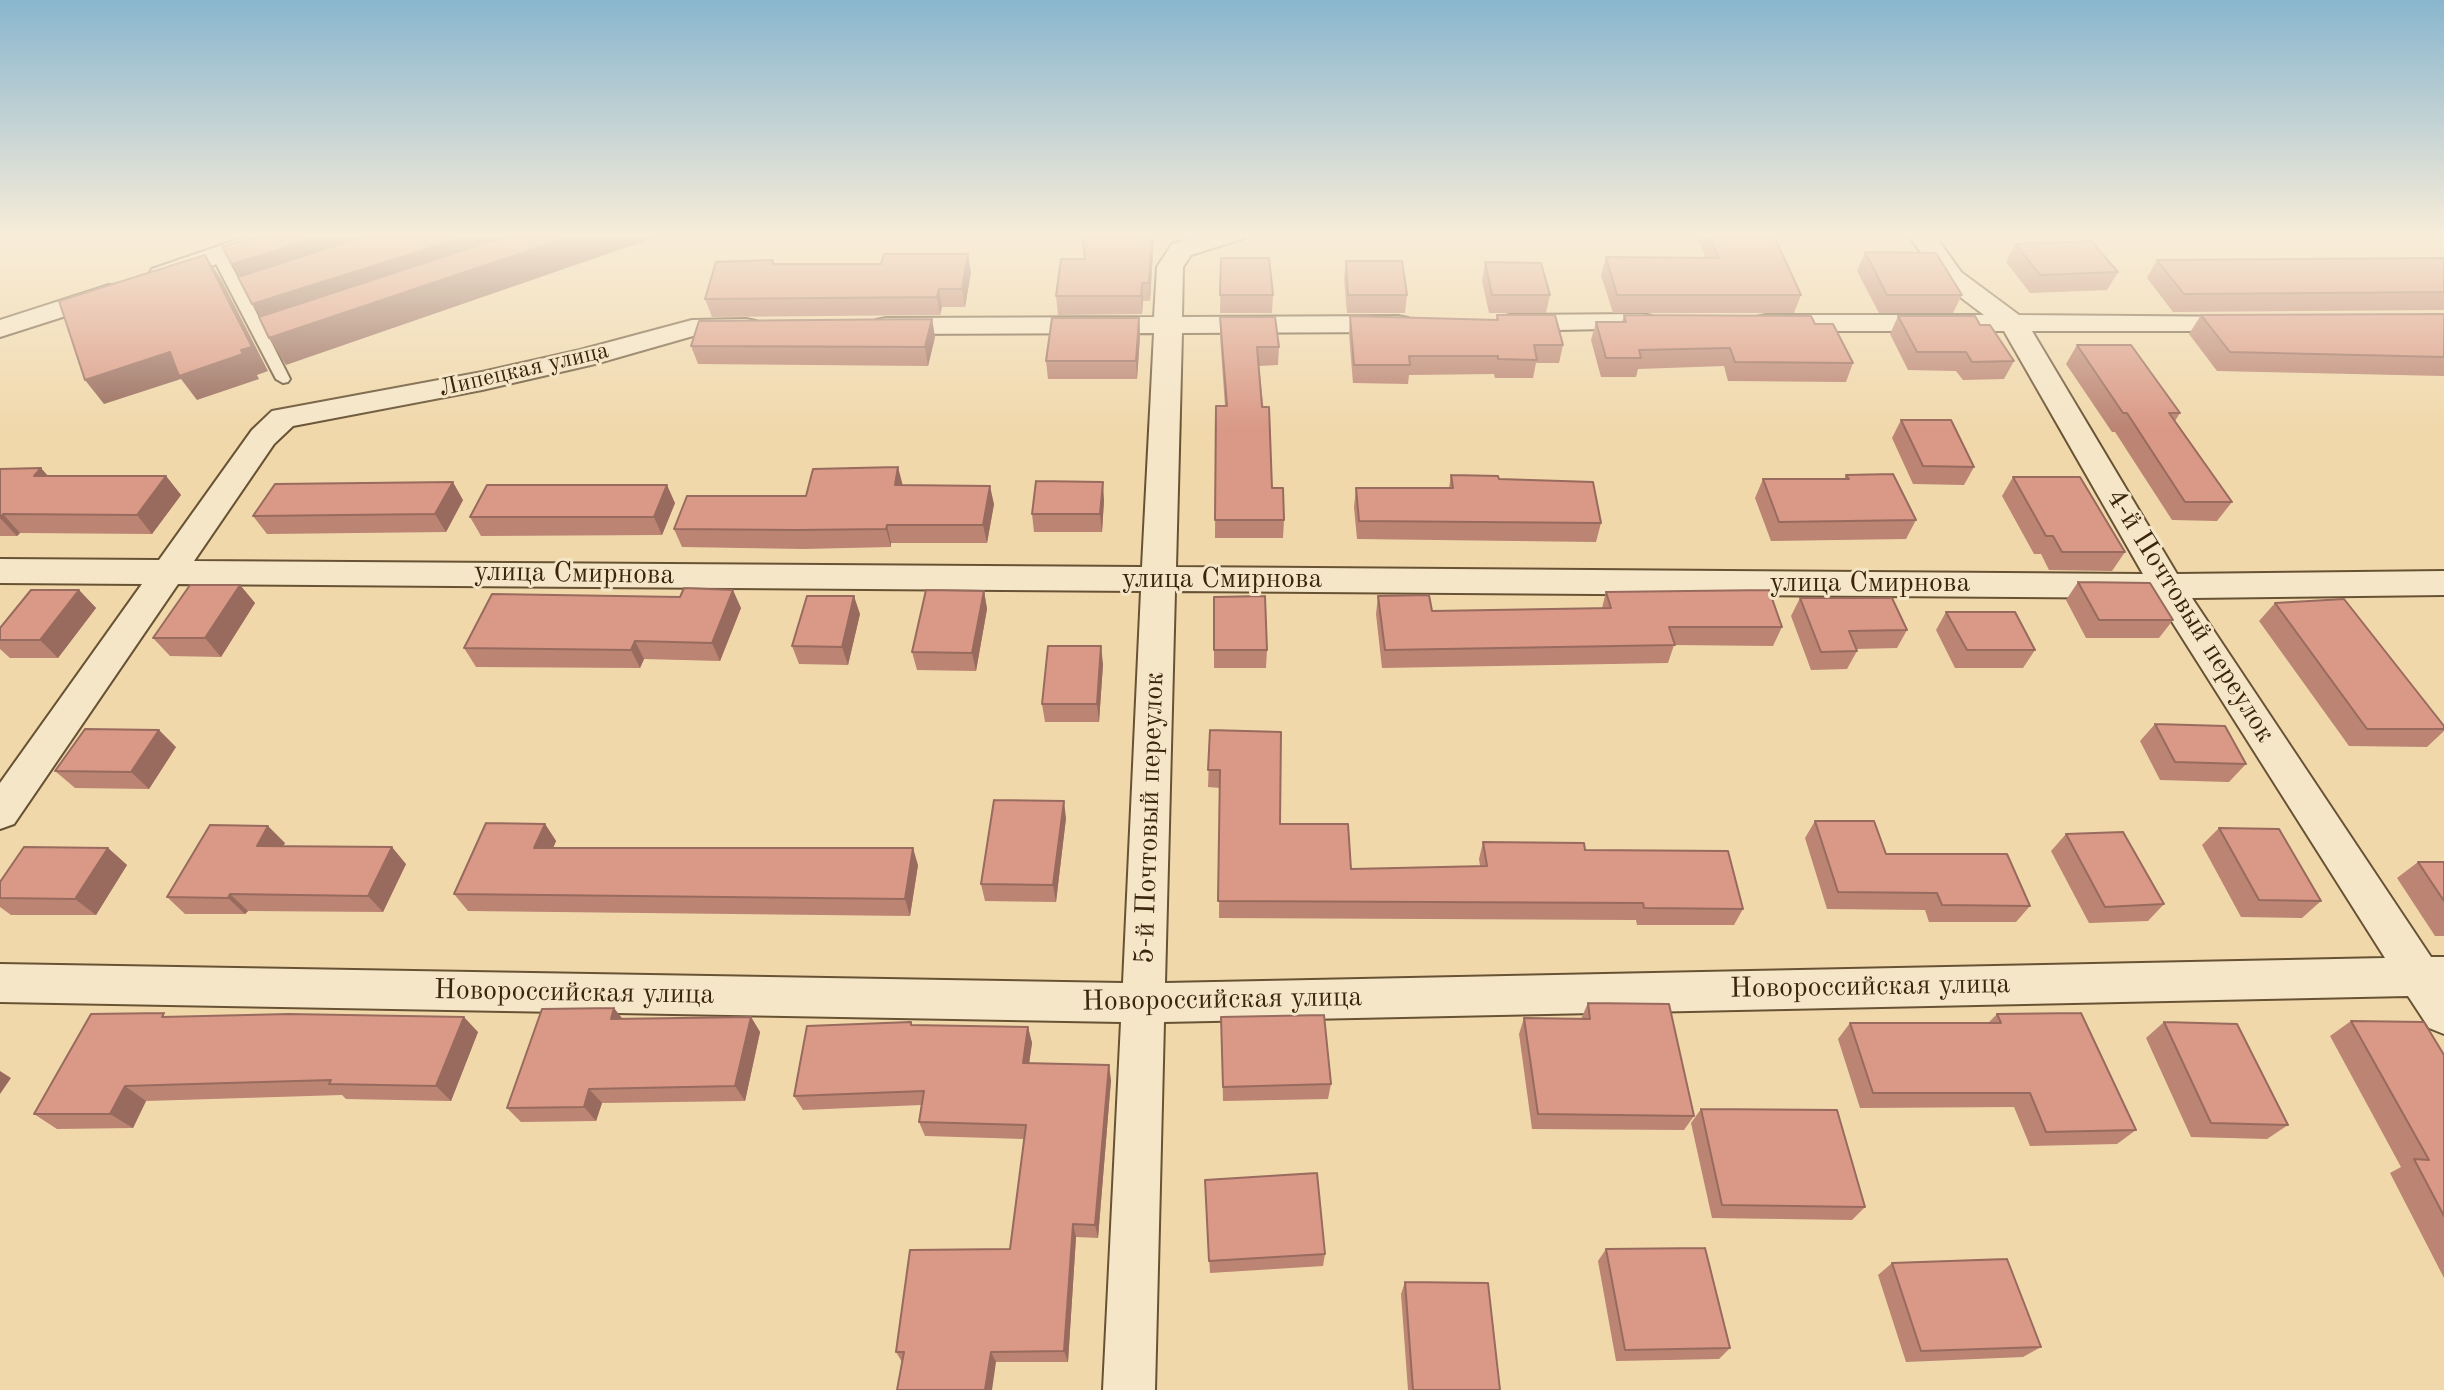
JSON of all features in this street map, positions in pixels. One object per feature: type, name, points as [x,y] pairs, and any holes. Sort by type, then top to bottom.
[{"type":"street","points":[[0,329],[90,299]]},
{"type":"street","name":"5-й Почтовый переулок","points":[[1129,1390],[1169,299]]},
{"type":"street","name":"4-й Почтовый переулок","points":[[1980,299],[2014,324],[2167,586],[2433,976],[2444,1014]]},
{"type":"street","points":[[1485,323],[1673,322]]},
{"type":"street","points":[[855,326],[1422,323]]},
{"type":"street","points":[[1735,323],[2269,323]]},
{"type":"street","name":"Липецкая улица","points":[[170,570],[263,437],[283,418],[496,378],[585,358],[692,328],[776,326]]},
{"type":"street","points":[[0,813],[170,570]]},
{"type":"street","name":"улица Смирнова","points":[[0,571],[2167,586],[2444,583]]},
{"type":"street","name":"Новороссийская улица","points":[[0,983],[1142,1003],[2433,976]]},
{"type":"lane","points":[[247,299],[243,300],[283,379]]},
{"type":"lane","points":[[262,341],[278,336]]},
{"type":"building","points":[[227,299],[252,347],[241,350],[243,354],[179,376],[170,352],[85,380],[59,301]]},
{"type":"building","points":[[249,299],[268,299],[252,304]]},
{"type":"building","points":[[314,299],[385,299],[269,338],[259,317]]},
{"type":"building","points":[[2444,314],[2444,357],[2230,352],[2201,315]]},
{"type":"building","points":[[1497,315],[1555,315],[1563,345],[1534,345],[1537,360],[1498,359],[1498,356],[1409,356],[1410,365],[1354,365],[1350,316],[1498,320]]},
{"type":"building","points":[[1624,315],[1811,316],[1815,324],[1833,324],[1853,363],[1735,362],[1730,348],[1639,350],[1641,358],[1606,358],[1596,322],[1626,322]]},
{"type":"building","points":[[1898,316],[1975,316],[1980,325],[1990,325],[2014,361],[1972,362],[1966,352],[1917,352]]},
{"type":"building","points":[[1220,317],[1275,317],[1279,347],[1257,347],[1262,407],[1269,407],[1272,488],[1283,488],[1284,520],[1215,520],[1216,406],[1227,406]]},
{"type":"building","points":[[1052,318],[1139,318],[1136,361],[1046,361]]},
{"type":"building","points":[[932,319],[925,347],[691,346],[699,321]]},
{"type":"building","points":[[2077,345],[2131,345],[2180,413],[2169,413],[2232,502],[2185,502],[2127,413],[2123,413]]},
{"type":"building","points":[[1901,420],[1951,420],[1974,467],[1923,466]]},
{"type":"building","points":[[898,467],[895,485],[990,486],[983,525],[887,525],[886,529],[674,529],[687,496],[806,496],[813,469]]},
{"type":"building","points":[[41,468],[34,476],[166,476],[137,515],[3,514],[0,518],[0,469]]},
{"type":"building","points":[[1893,474],[1916,520],[1779,522],[1763,479],[1849,479],[1846,475]]},
{"type":"building","points":[[1451,475],[1593,482],[1601,523],[1359,521],[1356,488],[1453,488]]},
{"type":"building","points":[[2013,477],[2080,477],[2125,552],[2062,552],[2053,536],[2046,536]]},
{"type":"building","points":[[1036,481],[1103,482],[1100,514],[1032,514]]},
{"type":"building","points":[[453,482],[435,514],[253,516],[275,484]]},
{"type":"building","points":[[487,485],[667,485],[654,517],[470,517]]},
{"type":"building","points":[[2078,582],[2150,583],[2173,620],[2099,620]]},
{"type":"building","points":[[190,585],[240,585],[205,638],[153,638]]},
{"type":"building","points":[[684,588],[733,590],[712,643],[635,641],[631,650],[464,648],[492,594],[680,597]]},
{"type":"building","points":[[31,590],[79,590],[40,640],[0,640],[0,628]]},
{"type":"building","points":[[926,590],[984,591],[972,653],[912,652]]},
{"type":"building","points":[[1769,590],[1782,627],[1669,627],[1675,645],[1385,650],[1378,596],[1429,595],[1432,611],[1611,608],[1606,592]]},
{"type":"building","points":[[807,596],[854,596],[842,647],[792,646]]},
{"type":"building","points":[[1265,596],[1267,650],[1214,650],[1214,597]]},
{"type":"building","points":[[1800,598],[1892,598],[1907,630],[1849,631],[1857,651],[1821,652]]},
{"type":"building","points":[[2344,599],[2444,729],[2367,729],[2275,603]]},
{"type":"building","points":[[1946,612],[2015,612],[2035,650],[1967,650]]},
{"type":"building","points":[[1048,646],[1101,646],[1097,704],[1042,704]]},
{"type":"building","points":[[2155,724],[2225,726],[2246,764],[2175,762]]},
{"type":"building","points":[[85,729],[159,730],[131,772],[55,771]]},
{"type":"building","points":[[1210,730],[1281,732],[1280,824],[1348,824],[1351,869],[1487,866],[1483,842],[1584,843],[1585,850],[1728,851],[1743,909],[1644,908],[1643,903],[1218,901],[1220,770],[1208,770]]},
{"type":"building","points":[[994,800],[1064,801],[1053,885],[981,884]]},
{"type":"building","points":[[1815,821],[1874,821],[1886,854],[2007,854],[2030,906],[1942,905],[1937,893],[1838,892]]},
{"type":"building","points":[[486,823],[545,824],[534,848],[913,848],[905,899],[454,894]]},
{"type":"building","points":[[210,825],[268,826],[257,846],[392,847],[368,896],[230,894],[228,898],[167,897]]},
{"type":"building","points":[[2219,828],[2279,829],[2321,901],[2259,900]]},
{"type":"building","points":[[2123,832],[2164,904],[2105,907],[2066,834]]},
{"type":"building","points":[[24,847],[108,848],[75,899],[0,898],[0,882]]},
{"type":"building","points":[[2418,862],[2444,862],[2444,901]]},
{"type":"building","points":[[1588,1003],[1669,1004],[1694,1116],[1538,1114],[1524,1018],[1590,1019]]},
{"type":"building","points":[[614,1008],[611,1019],[751,1017],[735,1086],[589,1089],[584,1107],[507,1108],[542,1009]]},
{"type":"building","points":[[164,1013],[162,1017],[289,1014],[464,1017],[436,1086],[329,1084],[331,1080],[125,1086],[110,1114],[34,1114],[91,1014]]},
{"type":"building","points":[[2081,1013],[2136,1130],[2046,1132],[2030,1093],[1873,1093],[1850,1023],[2001,1023],[1997,1014]]},
{"type":"building","points":[[1324,1015],[1331,1084],[1223,1087],[1221,1017]]},
{"type":"building","points":[[2351,1021],[2424,1022],[2444,1055],[2444,1216],[2414,1159],[2429,1160]]},
{"type":"building","points":[[911,1022],[911,1025],[1028,1027],[1023,1063],[1109,1065],[1095,1225],[1073,1224],[1064,1351],[991,1352],[985,1390],[897,1390],[904,1352],[896,1352],[910,1250],[1010,1249],[1026,1125],[919,1122],[924,1091],[794,1096],[807,1026]]},
{"type":"building","points":[[2164,1022],[2237,1024],[2288,1125],[2211,1123]]},
{"type":"building","points":[[1701,1109],[1837,1110],[1865,1207],[1722,1205]]},
{"type":"building","points":[[1317,1173],[1325,1254],[1209,1261],[1205,1180]]},
{"type":"building","points":[[1705,1248],[1730,1348],[1625,1350],[1606,1249]]},
{"type":"building","points":[[2007,1259],[2041,1347],[1921,1351],[1892,1263]]},
{"type":"building","points":[[1405,1282],[1488,1283],[1500,1390],[1413,1390]]}]
